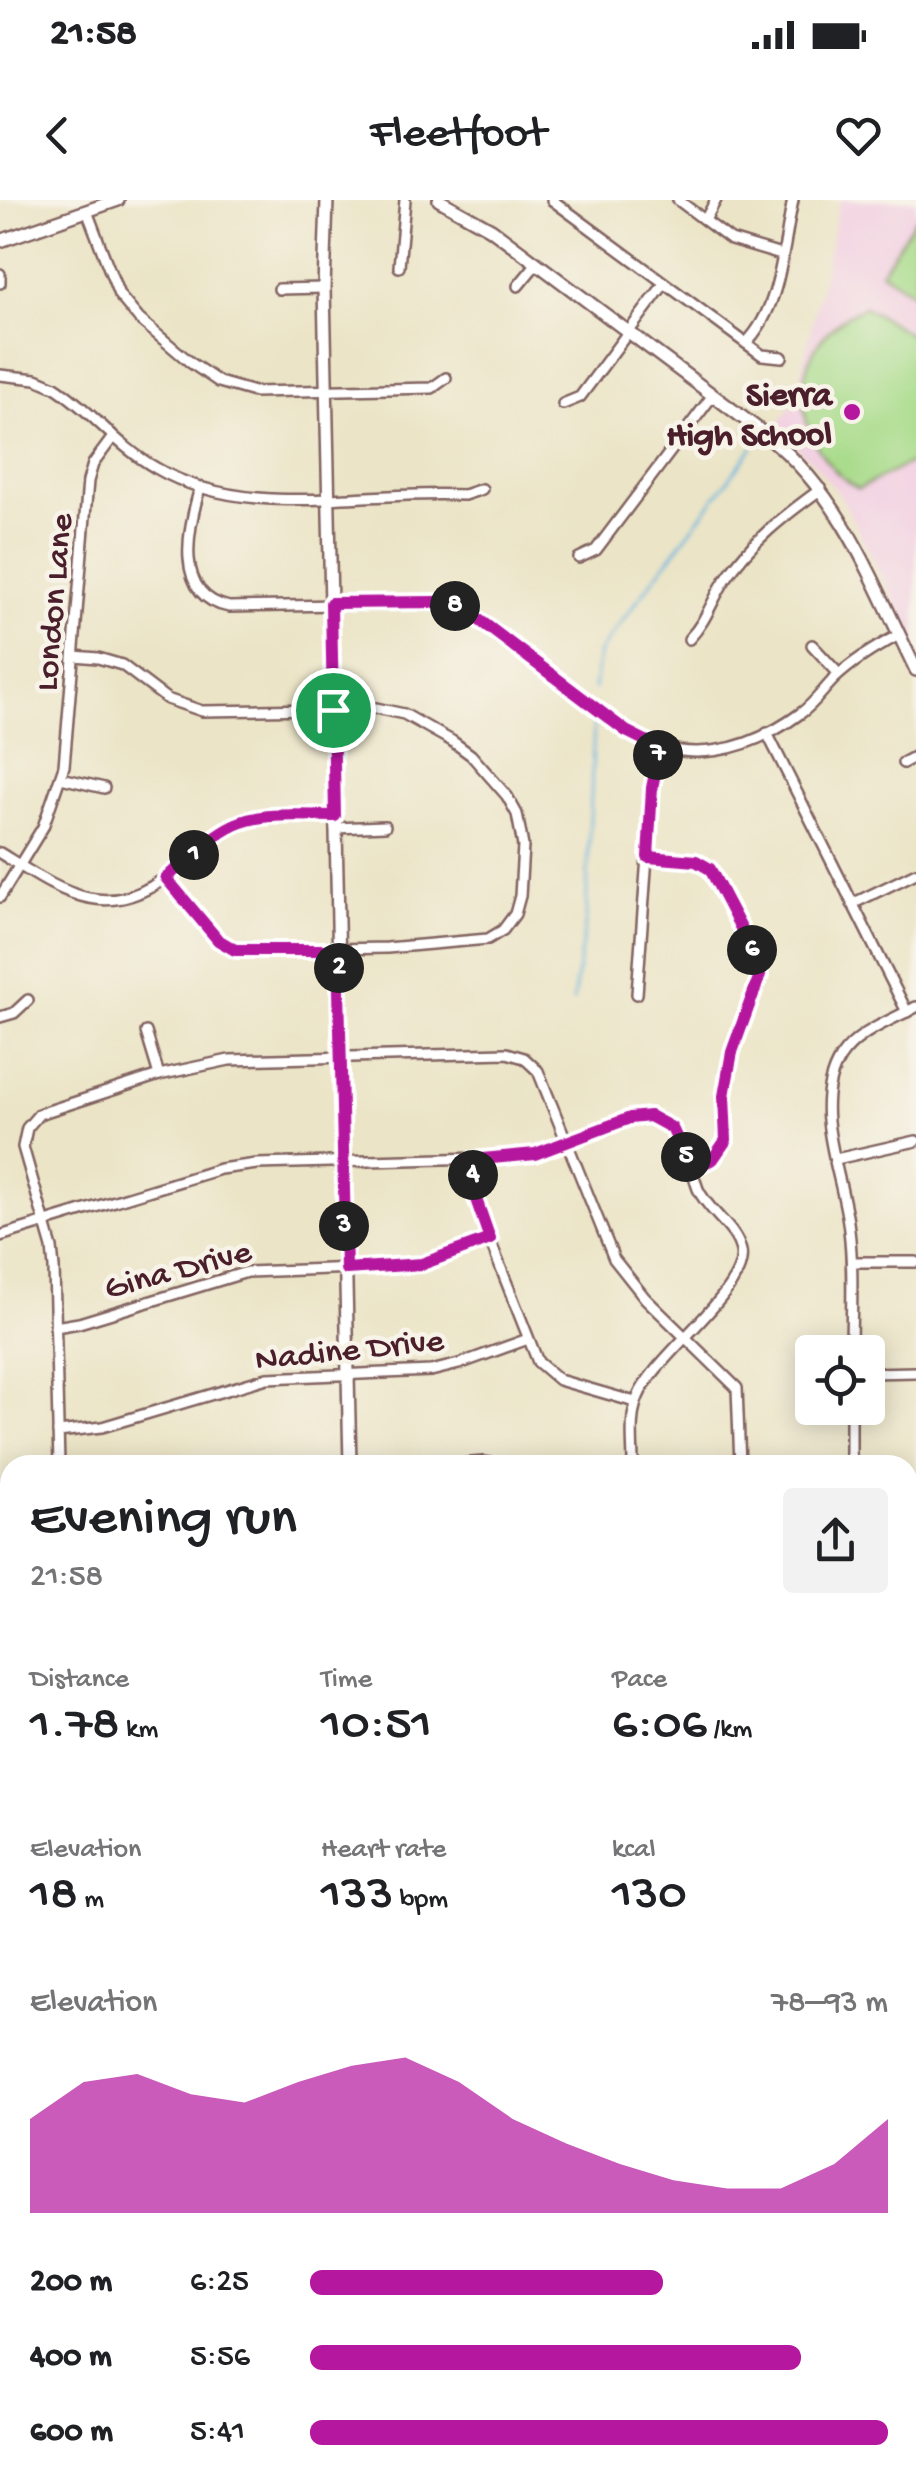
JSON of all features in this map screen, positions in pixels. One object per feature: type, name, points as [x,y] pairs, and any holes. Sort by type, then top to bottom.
[{"type":"main road","points":[[0,240],[118,200]]},
{"type":"main road","points":[[326,200],[324,288],[350,1455]]},
{"type":"main road","points":[[439,200],[474,217],[787,452],[840,516],[916,670]]},
{"type":"street","points":[[400,267],[406,200]]},
{"type":"street","points":[[552,200],[762,354],[782,357]]},
{"type":"street","points":[[678,200],[739,244],[781,255]]},
{"type":"street","points":[[704,220],[716,200]]},
{"type":"street","points":[[746,343],[769,309],[793,200]]},
{"type":"street","points":[[86,211],[119,296],[139,319],[206,375],[238,388],[269,392],[432,388],[446,378]]},
{"type":"street","points":[[518,286],[536,263]]},
{"type":"street","points":[[0,274],[0,283]]},
{"type":"street","points":[[563,404],[580,398],[664,284]]},
{"type":"street","points":[[279,289],[324,288]]},
{"type":"street","points":[[164,340],[173,329]]},
{"type":"street","points":[[0,375],[36,379],[55,387],[153,467],[200,488],[260,499],[464,495],[482,489]]},
{"type":"street","points":[[580,558],[596,550],[713,395]]},
{"type":"street","name":"London Lane","points":[[0,896],[43,826],[60,778],[90,472],[113,437]]},
{"type":"street","points":[[200,488],[190,527],[190,568],[196,586],[209,600],[230,607],[427,601],[456,606],[626,731],[660,748],[710,753],[767,732],[808,708],[839,674],[899,636]]},
{"type":"street","points":[[690,640],[748,548],[821,489]]},
{"type":"street","points":[[812,645],[839,674]]},
{"type":"street","points":[[74,656],[122,666],[166,699],[189,709],[215,712],[376,708],[404,714],[462,748],[499,786],[517,814],[523,846],[519,905],[510,922],[488,939],[338,950],[235,950],[218,940],[166,878]]},
{"type":"street","points":[[767,732],[852,904],[911,1010],[860,1037],[836,1064],[827,1100],[848,1219],[851,1335]]},
{"type":"street","points":[[637,994],[652,788],[660,748]]},
{"type":"street","points":[[902,762],[916,756]]},
{"type":"street","points":[[60,778],[104,788]]},
{"type":"street","points":[[0,854],[64,892],[88,900],[113,900],[138,894],[166,878],[220,834],[243,822],[268,817],[385,826]]},
{"type":"street","points":[[648,857],[696,861],[710,869],[760,967],[759,984],[732,1052],[724,1096],[726,1140],[713,1159],[691,1169]]},
{"type":"street","points":[[852,904],[916,873]]},
{"type":"street","points":[[0,1017],[14,1014],[28,1000]]},
{"type":"street","points":[[146,1032],[159,1075]]},
{"type":"street","points":[[59,1455],[53,1258],[23,1146],[31,1121],[49,1109],[159,1075],[243,1058],[507,1053],[524,1058],[538,1071],[614,1260],[645,1298],[737,1388],[740,1455]]},
{"type":"street","points":[[0,1236],[220,1169],[257,1164],[527,1156],[630,1118],[650,1116],[672,1128],[706,1205],[733,1236],[742,1258],[734,1282],[649,1376],[635,1402],[634,1455]]},
{"type":"street","points":[[836,1159],[916,1142]]},
{"type":"street","points":[[472,1160],[476,1199],[528,1340],[544,1370],[559,1380],[635,1402]]},
{"type":"street","name":"Gina Drive","points":[[55,1327],[247,1272],[422,1264],[490,1239]]},
{"type":"street","points":[[852,1262],[916,1262]]},
{"type":"street","name":"Nadine Drive","points":[[58,1432],[102,1427],[266,1378],[446,1368],[528,1340]]},
{"type":"street","points":[[885,1373],[916,1372]]},
{"type":"street","points":[[851,1425],[851,1455]]},
{"type":"shaded area","name":"Sierra High School","points":[[840,200],[916,200],[916,643],[840,495],[812,461],[775,428],[795,401]]},
{"type":"green space","points":[[916,218],[916,295],[881,272]]},
{"type":"green space","points":[[865,307],[916,338],[916,460],[858,489],[834,470],[817,446],[806,421],[803,394],[807,368],[818,343],[838,323]]},
{"type":"waterway","points":[[594,689],[599,652],[753,447]]},
{"type":"waterway","points":[[573,1001],[586,918],[594,722]]},
{"type":"place","name":"Sierra High School","points":[[852,412]]},
{"type":"route","points":[[437,602],[474,616],[626,731],[660,748],[652,788],[648,857],[688,859],[710,869],[760,967],[759,984],[732,1052],[724,1096],[726,1140],[713,1159],[691,1169],[672,1128],[658,1118],[642,1116],[535,1154],[472,1160],[476,1199],[490,1239],[422,1264],[346,1269],[338,950],[235,950],[218,940],[166,878],[231,826],[268,817],[335,816],[333,710],[331,603],[437,602]]}]
